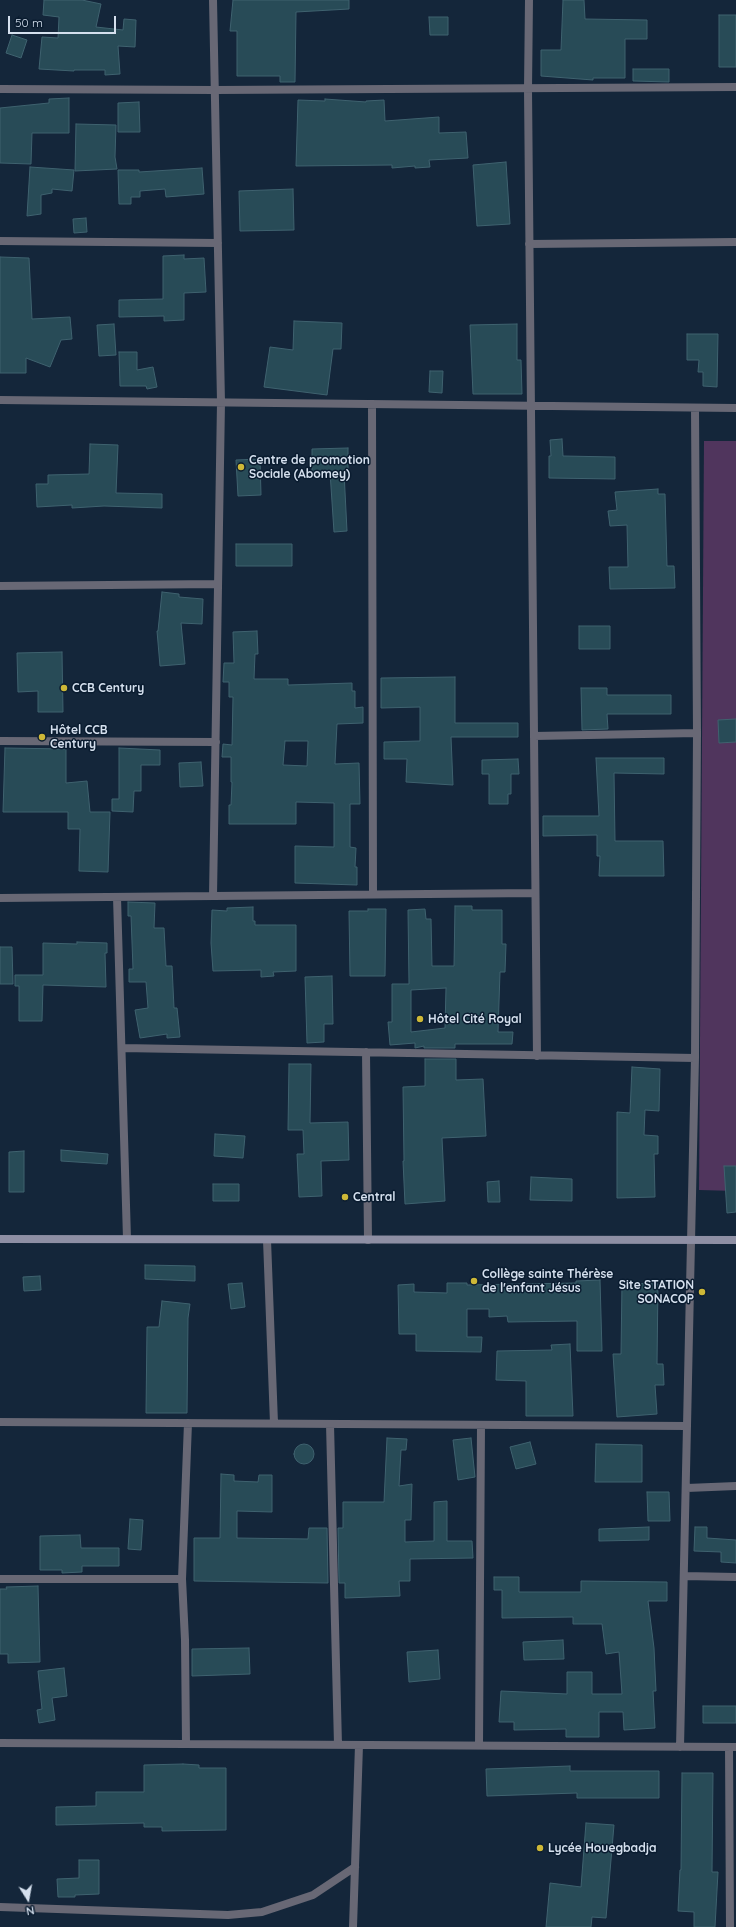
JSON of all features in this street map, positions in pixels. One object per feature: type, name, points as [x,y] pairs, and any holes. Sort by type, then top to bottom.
[{"type":"street","points":[[213,0],[221,402],[213,896]]},
{"type":"street","points":[[529,0],[529,244],[537,1056]]},
{"type":"street","points":[[0,89],[215,90],[736,88]]},
{"type":"street","points":[[0,241],[218,242]]},
{"type":"street","points":[[529,244],[736,242]]},
{"type":"street","points":[[0,400],[736,408]]},
{"type":"street","points":[[372,404],[373,894]]},
{"type":"street","points":[[680,1747],[687,1488],[695,1058],[697,733],[695,408]]},
{"type":"street","points":[[0,586],[218,584]]},
{"type":"street","points":[[534,736],[697,733]]},
{"type":"street","points":[[0,741],[216,742]]},
{"type":"street","points":[[0,898],[535,893]]},
{"type":"street","points":[[117,896],[127,1239]]},
{"type":"street","points":[[122,1048],[695,1058]]},
{"type":"street","points":[[366,1052],[368,1240]]},
{"type":"street","points":[[0,1239],[736,1240]]},
{"type":"street","points":[[267,1240],[274,1423]]},
{"type":"street","points":[[0,1422],[687,1426]]},
{"type":"street","points":[[186,1744],[185,1640],[182,1579],[188,1423]]},
{"type":"street","points":[[330,1424],[338,1745]]},
{"type":"street","points":[[479,1745],[482,1425]]},
{"type":"street","points":[[687,1488],[736,1486]]},
{"type":"street","points":[[684,1576],[736,1577]]},
{"type":"street","points":[[0,1579],[182,1579]]},
{"type":"street","points":[[0,1743],[733,1747],[733,1911],[730,1927]]},
{"type":"street","points":[[353,1927],[360,1745]]},
{"type":"street","points":[[0,1907],[228,1915],[262,1912],[313,1895],[355,1868]]},
{"type":"shaded area","points":[[704,441],[736,441],[736,1191],[699,1190]]},
{"type":"building","points":[[44,0],[82,0],[101,4],[96,27],[123,30],[124,19],[136,20],[135,47],[118,46],[120,74],[105,75],[105,70],[74,71],[39,69],[42,37],[58,38],[59,17],[43,15]]},
{"type":"building","points":[[233,0],[349,0],[349,9],[296,12],[295,82],[280,82],[280,76],[237,76],[237,31],[230,31]]},
{"type":"building","points":[[563,0],[584,0],[585,19],[647,20],[647,39],[625,39],[625,78],[593,78],[593,80],[541,76],[541,50],[561,50]]},
{"type":"building","points":[[719,15],[736,15],[736,67],[719,67]]},
{"type":"building","points":[[429,17],[448,17],[448,35],[430,35]]},
{"type":"building","points":[[12,35],[27,40],[21,58],[6,53]]},
{"type":"building","points":[[633,69],[669,69],[669,82],[633,81]]},
{"type":"building","points":[[69,98],[69,133],[32,133],[31,164],[0,163],[0,108],[49,103],[49,99]]},
{"type":"building","points":[[325,99],[366,102],[384,100],[385,121],[439,117],[439,133],[466,132],[468,158],[429,160],[430,167],[415,168],[415,166],[392,168],[392,165],[296,166],[298,100],[325,101]]},
{"type":"building","points":[[139,102],[140,132],[118,132],[118,103]]},
{"type":"building","points":[[76,124],[116,125],[115,157],[117,169],[75,171]]},
{"type":"building","points":[[506,162],[510,224],[477,226],[473,165]]},
{"type":"building","points":[[30,167],[74,170],[72,191],[52,189],[52,193],[41,195],[41,214],[27,216]]},
{"type":"building","points":[[202,168],[204,194],[166,197],[165,189],[140,191],[140,197],[131,197],[131,204],[119,204],[118,170],[139,170],[139,172]]},
{"type":"building","points":[[293,189],[294,230],[240,231],[239,191]]},
{"type":"building","points":[[86,218],[87,232],[74,233],[73,219]]},
{"type":"building","points":[[184,255],[184,259],[204,258],[206,292],[184,293],[184,320],[164,321],[164,316],[119,317],[119,300],[163,299],[163,256]]},
{"type":"building","points":[[0,257],[29,258],[32,319],[70,317],[72,339],[61,340],[50,367],[26,358],[26,373],[0,373]]},
{"type":"building","points":[[294,321],[342,323],[341,349],[333,349],[327,395],[264,387],[270,347],[293,350]]},
{"type":"building","points":[[114,324],[116,355],[99,356],[97,325]]},
{"type":"building","points":[[517,324],[517,360],[521,360],[522,394],[473,394],[470,325]]},
{"type":"building","points":[[687,334],[718,334],[717,387],[703,386],[703,372],[698,372],[699,360],[687,360]]},
{"type":"building","points":[[119,352],[137,352],[137,370],[153,367],[157,387],[147,389],[146,386],[120,386]]},
{"type":"building","points":[[430,371],[443,371],[442,393],[429,392]]},
{"type":"building","points":[[562,439],[563,456],[615,457],[615,479],[549,478],[549,456],[551,456],[550,440]]},
{"type":"building","points":[[90,444],[118,445],[116,493],[162,494],[162,508],[104,506],[72,508],[72,505],[37,507],[36,484],[48,484],[48,475],[89,474]]},
{"type":"building","points":[[348,448],[348,472],[344,472],[347,531],[334,532],[330,472],[312,472],[312,449]]},
{"type":"building","points":[[260,459],[261,495],[238,496],[236,460]]},
{"type":"building","points":[[658,489],[658,494],[665,494],[667,566],[674,566],[675,588],[610,589],[609,567],[628,567],[627,525],[610,526],[608,511],[617,510],[615,492]]},
{"type":"building","points":[[236,544],[292,544],[292,566],[236,566]]},
{"type":"building","points":[[162,592],[179,594],[179,597],[203,599],[202,624],[181,623],[185,664],[160,666],[157,631]]},
{"type":"building","points":[[579,626],[610,626],[610,649],[579,649]]},
{"type":"building","points":[[257,631],[258,654],[255,654],[254,679],[288,679],[288,685],[352,683],[352,691],[355,691],[355,708],[363,707],[363,723],[337,724],[335,764],[359,763],[360,804],[350,804],[350,847],[356,848],[355,867],[357,867],[357,885],[295,883],[295,846],[334,847],[334,803],[296,802],[296,824],[229,824],[229,805],[231,805],[232,782],[231,757],[222,757],[223,744],[232,745],[233,697],[229,697],[229,682],[223,682],[224,663],[234,663],[233,632]],"holes":[[[285,741],[308,741],[307,766],[283,765]]]},
{"type":"building","points":[[62,652],[63,712],[38,712],[38,691],[18,692],[17,653]]},
{"type":"building","points":[[455,677],[455,723],[518,723],[518,737],[451,737],[453,785],[406,782],[407,759],[384,759],[384,742],[420,741],[420,707],[381,708],[381,678]]},
{"type":"building","points":[[581,688],[607,688],[607,695],[671,695],[671,714],[607,714],[608,729],[582,730]]},
{"type":"building","points":[[736,719],[736,742],[719,743],[718,720]]},
{"type":"building","points":[[5,748],[66,749],[66,783],[87,781],[90,812],[110,812],[108,872],[79,871],[80,829],[68,829],[68,812],[3,812]]},
{"type":"building","points":[[119,748],[160,750],[160,765],[141,765],[141,791],[134,791],[133,812],[112,811],[112,799],[119,799]]},
{"type":"building","points":[[596,758],[664,758],[664,774],[614,773],[615,841],[663,841],[664,876],[599,876],[600,856],[597,856],[597,835],[543,836],[543,816],[599,816]]},
{"type":"building","points":[[518,759],[519,774],[511,774],[511,794],[508,794],[508,804],[489,804],[489,774],[482,774],[482,760]]},
{"type":"building","points":[[201,762],[203,786],[180,787],[179,763]]},
{"type":"building","points":[[128,902],[155,903],[154,928],[164,928],[166,966],[172,966],[174,1008],[177,1008],[180,1037],[167,1038],[167,1034],[140,1038],[135,1010],[148,1008],[146,982],[129,982],[129,969],[133,969],[131,916],[128,916]]},
{"type":"building","points":[[455,906],[472,906],[472,910],[502,910],[502,944],[506,944],[505,972],[500,972],[498,1032],[513,1032],[512,1044],[455,1044],[455,1048],[424,1048],[424,1046],[415,1048],[415,1043],[390,1045],[388,1022],[392,1022],[392,984],[409,984],[408,910],[425,909],[426,919],[431,919],[432,966],[454,966]],"holes":[[[446,988],[445,1028],[411,1032],[411,990]]]},
{"type":"building","points":[[253,907],[253,921],[255,921],[255,925],[296,925],[296,971],[273,972],[274,976],[261,977],[261,970],[213,971],[211,943],[212,910],[227,911],[227,908]]},
{"type":"building","points":[[368,909],[386,909],[385,976],[350,976],[349,911],[368,911]]},
{"type":"building","points":[[77,942],[107,943],[107,953],[105,953],[106,987],[43,985],[42,1021],[19,1021],[19,986],[15,986],[15,975],[43,975],[43,943],[77,944]]},
{"type":"building","points":[[0,947],[12,947],[13,984],[0,984]]},
{"type":"building","points":[[332,976],[333,1024],[324,1024],[324,1042],[307,1043],[305,977]]},
{"type":"building","points":[[425,1059],[456,1059],[456,1080],[483,1079],[486,1136],[442,1138],[445,1201],[405,1204],[403,1161],[403,1087],[425,1086]]},
{"type":"building","points":[[289,1064],[311,1064],[310,1123],[348,1122],[349,1160],[321,1161],[322,1196],[299,1197],[297,1154],[304,1154],[303,1130],[288,1130]]},
{"type":"building","points":[[632,1067],[660,1069],[659,1111],[645,1110],[644,1135],[658,1136],[658,1154],[654,1154],[655,1197],[617,1198],[617,1112],[630,1113]]},
{"type":"building","points":[[215,1134],[245,1136],[243,1158],[214,1156]]},
{"type":"building","points":[[61,1150],[108,1154],[107,1164],[61,1161]]},
{"type":"building","points":[[24,1151],[24,1192],[9,1192],[9,1152]]},
{"type":"building","points":[[724,1166],[736,1166],[736,1212],[727,1213]]},
{"type":"building","points":[[531,1177],[572,1179],[572,1201],[530,1200]]},
{"type":"building","points":[[499,1181],[500,1202],[488,1202],[487,1182]]},
{"type":"building","points":[[213,1184],[239,1184],[239,1201],[213,1201]]},
{"type":"building","points":[[145,1265],[195,1266],[195,1281],[145,1279]]},
{"type":"building","points":[[40,1276],[41,1290],[24,1291],[23,1277]]},
{"type":"building","points":[[600,1280],[602,1351],[577,1351],[577,1321],[508,1322],[507,1316],[489,1317],[489,1309],[467,1309],[467,1337],[482,1337],[481,1352],[416,1351],[416,1334],[399,1334],[398,1285],[414,1284],[414,1292],[447,1293],[447,1283],[467,1283],[467,1285],[576,1283],[576,1281]]},
{"type":"building","points":[[242,1283],[245,1307],[231,1309],[228,1284]]},
{"type":"building","points":[[622,1283],[658,1284],[657,1364],[663,1364],[664,1385],[655,1385],[657,1414],[617,1417],[613,1354],[621,1354]]},
{"type":"building","points":[[162,1301],[190,1304],[188,1318],[187,1413],[146,1413],[147,1327],[159,1327]]},
{"type":"building","points":[[570,1344],[573,1416],[526,1416],[526,1381],[496,1380],[497,1351],[552,1350],[551,1345]]},
{"type":"building","points":[[387,1438],[407,1439],[406,1450],[401,1450],[399,1486],[412,1484],[411,1520],[405,1520],[405,1542],[434,1541],[434,1502],[447,1501],[447,1541],[472,1541],[473,1558],[410,1559],[410,1581],[399,1581],[400,1596],[345,1598],[345,1583],[339,1583],[338,1528],[343,1528],[343,1502],[384,1502]]},
{"type":"building","points":[[471,1438],[475,1477],[458,1480],[453,1440]]},
{"type":"building","points":[[530,1442],[536,1464],[516,1469],[510,1447]]},
{"type":"building","points":[[304,1444],[311,1447],[314,1454],[311,1461],[304,1464],[297,1461],[294,1454],[297,1447]]},
{"type":"building","points":[[596,1444],[642,1445],[642,1482],[595,1482]]},
{"type":"building","points":[[221,1474],[234,1475],[234,1481],[258,1482],[259,1475],[272,1475],[272,1512],[237,1511],[237,1538],[308,1539],[309,1528],[327,1528],[328,1583],[194,1581],[194,1538],[220,1538]]},
{"type":"building","points":[[647,1492],[669,1492],[670,1521],[648,1521]]},
{"type":"building","points":[[130,1519],[143,1520],[141,1550],[128,1549]]},
{"type":"building","points":[[649,1527],[649,1540],[599,1541],[599,1529]]},
{"type":"building","points":[[695,1527],[707,1527],[707,1538],[736,1540],[736,1563],[721,1562],[721,1552],[694,1551]]},
{"type":"building","points":[[80,1535],[81,1548],[119,1548],[119,1566],[82,1566],[82,1572],[62,1573],[62,1570],[40,1570],[40,1536]]},
{"type":"building","points":[[494,1577],[519,1577],[519,1592],[581,1592],[581,1581],[667,1582],[667,1601],[648,1601],[654,1648],[656,1691],[653,1691],[655,1728],[624,1730],[623,1712],[599,1712],[599,1737],[566,1737],[566,1729],[514,1730],[514,1722],[499,1722],[501,1691],[567,1694],[567,1672],[592,1672],[592,1694],[622,1694],[619,1652],[606,1654],[602,1624],[573,1624],[573,1617],[502,1618],[502,1590],[494,1590]]},
{"type":"building","points":[[38,1586],[40,1662],[8,1663],[8,1654],[0,1654],[0,1589],[7,1589],[6,1587]]},
{"type":"building","points":[[563,1640],[564,1659],[524,1660],[523,1642]]},
{"type":"building","points":[[249,1648],[250,1674],[192,1676],[192,1649]]},
{"type":"building","points":[[438,1650],[440,1679],[409,1682],[407,1652]]},
{"type":"building","points":[[64,1668],[67,1696],[52,1698],[55,1720],[39,1723],[37,1710],[42,1709],[38,1671]]},
{"type":"building","points":[[703,1706],[736,1706],[736,1723],[703,1723]]},
{"type":"building","points":[[144,1765],[199,1765],[199,1768],[226,1768],[226,1830],[162,1831],[162,1827],[144,1827],[144,1823],[56,1825],[56,1807],[96,1806],[96,1792],[144,1792]]},
{"type":"building","points":[[570,1766],[570,1771],[659,1771],[659,1798],[577,1798],[577,1793],[487,1796],[486,1769]]},
{"type":"building","points":[[682,1773],[713,1773],[712,1872],[718,1872],[715,1927],[694,1927],[694,1912],[678,1911],[681,1870]]},
{"type":"building","points":[[586,1823],[614,1825],[606,1918],[592,1917],[591,1927],[546,1927],[550,1883],[581,1887]]},
{"type":"building","points":[[79,1860],[99,1860],[99,1894],[75,1895],[75,1897],[58,1897],[57,1879],[79,1878]]},
{"type":"place","name":"Centre de promotion Sociale (Abomey)","points":[[241,467]]},
{"type":"place","name":"CCB Century","points":[[64,688]]},
{"type":"place","name":"Hôtel CCB Century","points":[[42,737]]},
{"type":"place","name":"Hôtel Cité Royal","points":[[420,1019]]},
{"type":"place","name":"Central","points":[[345,1197]]},
{"type":"place","name":"Collège sainte Thérèse de l'enfant Jésus","points":[[474,1281]]},
{"type":"place","name":"Site STATION SONACOP","points":[[702,1292]]},
{"type":"place","name":"Lycée Houegbadja","points":[[540,1848]]}]
